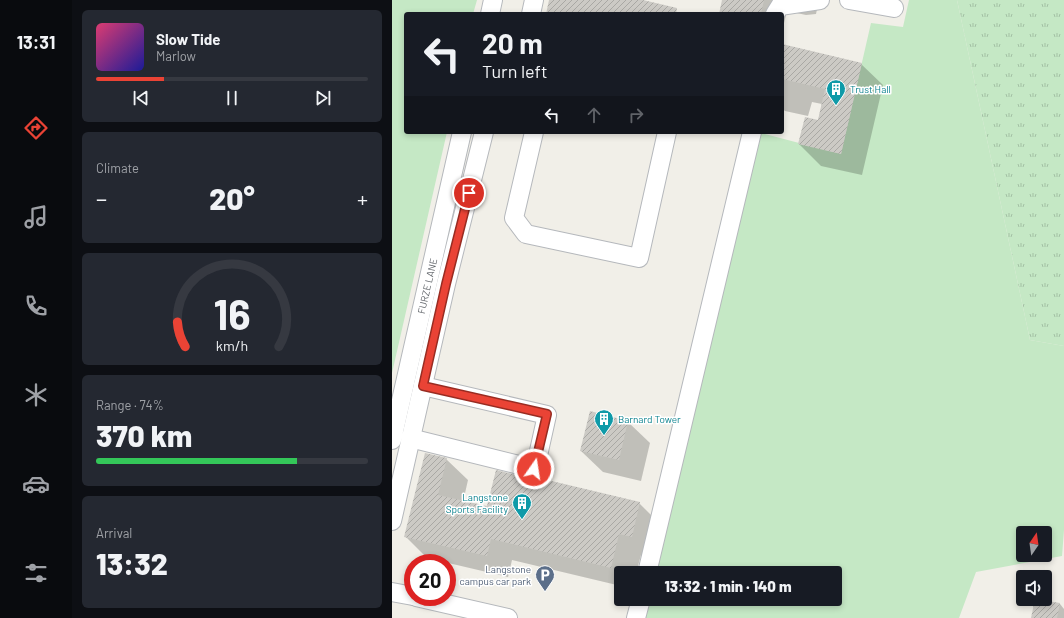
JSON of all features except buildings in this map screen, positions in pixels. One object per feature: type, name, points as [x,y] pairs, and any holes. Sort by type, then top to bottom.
[{"type":"lane","points":[[490,12],[493,0]]},
{"type":"lane","points":[[531,12],[534,0]]},
{"type":"lane","points":[[776,12],[780,6],[820,0]]},
{"type":"lane","points":[[849,0],[894,8]]},
{"type":"lane","name":"FURZE LANE","points":[[392,440],[462,134]]},
{"type":"lane","points":[[392,521],[446,284],[484,134]]},
{"type":"lane","points":[[534,134],[514,218],[526,234],[639,258],[667,134]]},
{"type":"lane","points":[[649,566],[752,134]]},
{"type":"lane","points":[[410,438],[534,469],[547,414],[423,386]]},
{"type":"lane","points":[[392,592],[404,595]]},
{"type":"lane","points":[[454,606],[508,618]]},
{"type":"lane","points":[[636,618],[639,606]]},
{"type":"green space","points":[[392,0],[477,0],[474,12],[404,12],[404,134],[447,134],[392,373]]},
{"type":"green space","points":[[909,0],[957,0],[1030,340],[1064,346],[1064,530],[1062,556],[1052,558],[1052,526],[1016,526],[1016,562],[1030,562],[976,572],[959,618],[636,618],[639,606],[842,606],[842,566],[649,566],[757,134],[765,134],[841,154],[871,23],[903,27]]},
{"type":"green space","points":[[957,0],[1064,0],[1064,346],[1030,340]]},
{"type":"place","name":"Trust Hall","points":[[836,106]]},
{"type":"place","name":"Barnard Tower","points":[[604,436]]},
{"type":"place","name":"Langstone Sports Facility","points":[[522,520]]},
{"type":"place","name":"Langstone campus car park","points":[[545,592]]},
{"type":"route","points":[[469,193],[446,284],[423,386],[547,414],[534,469]]}]
